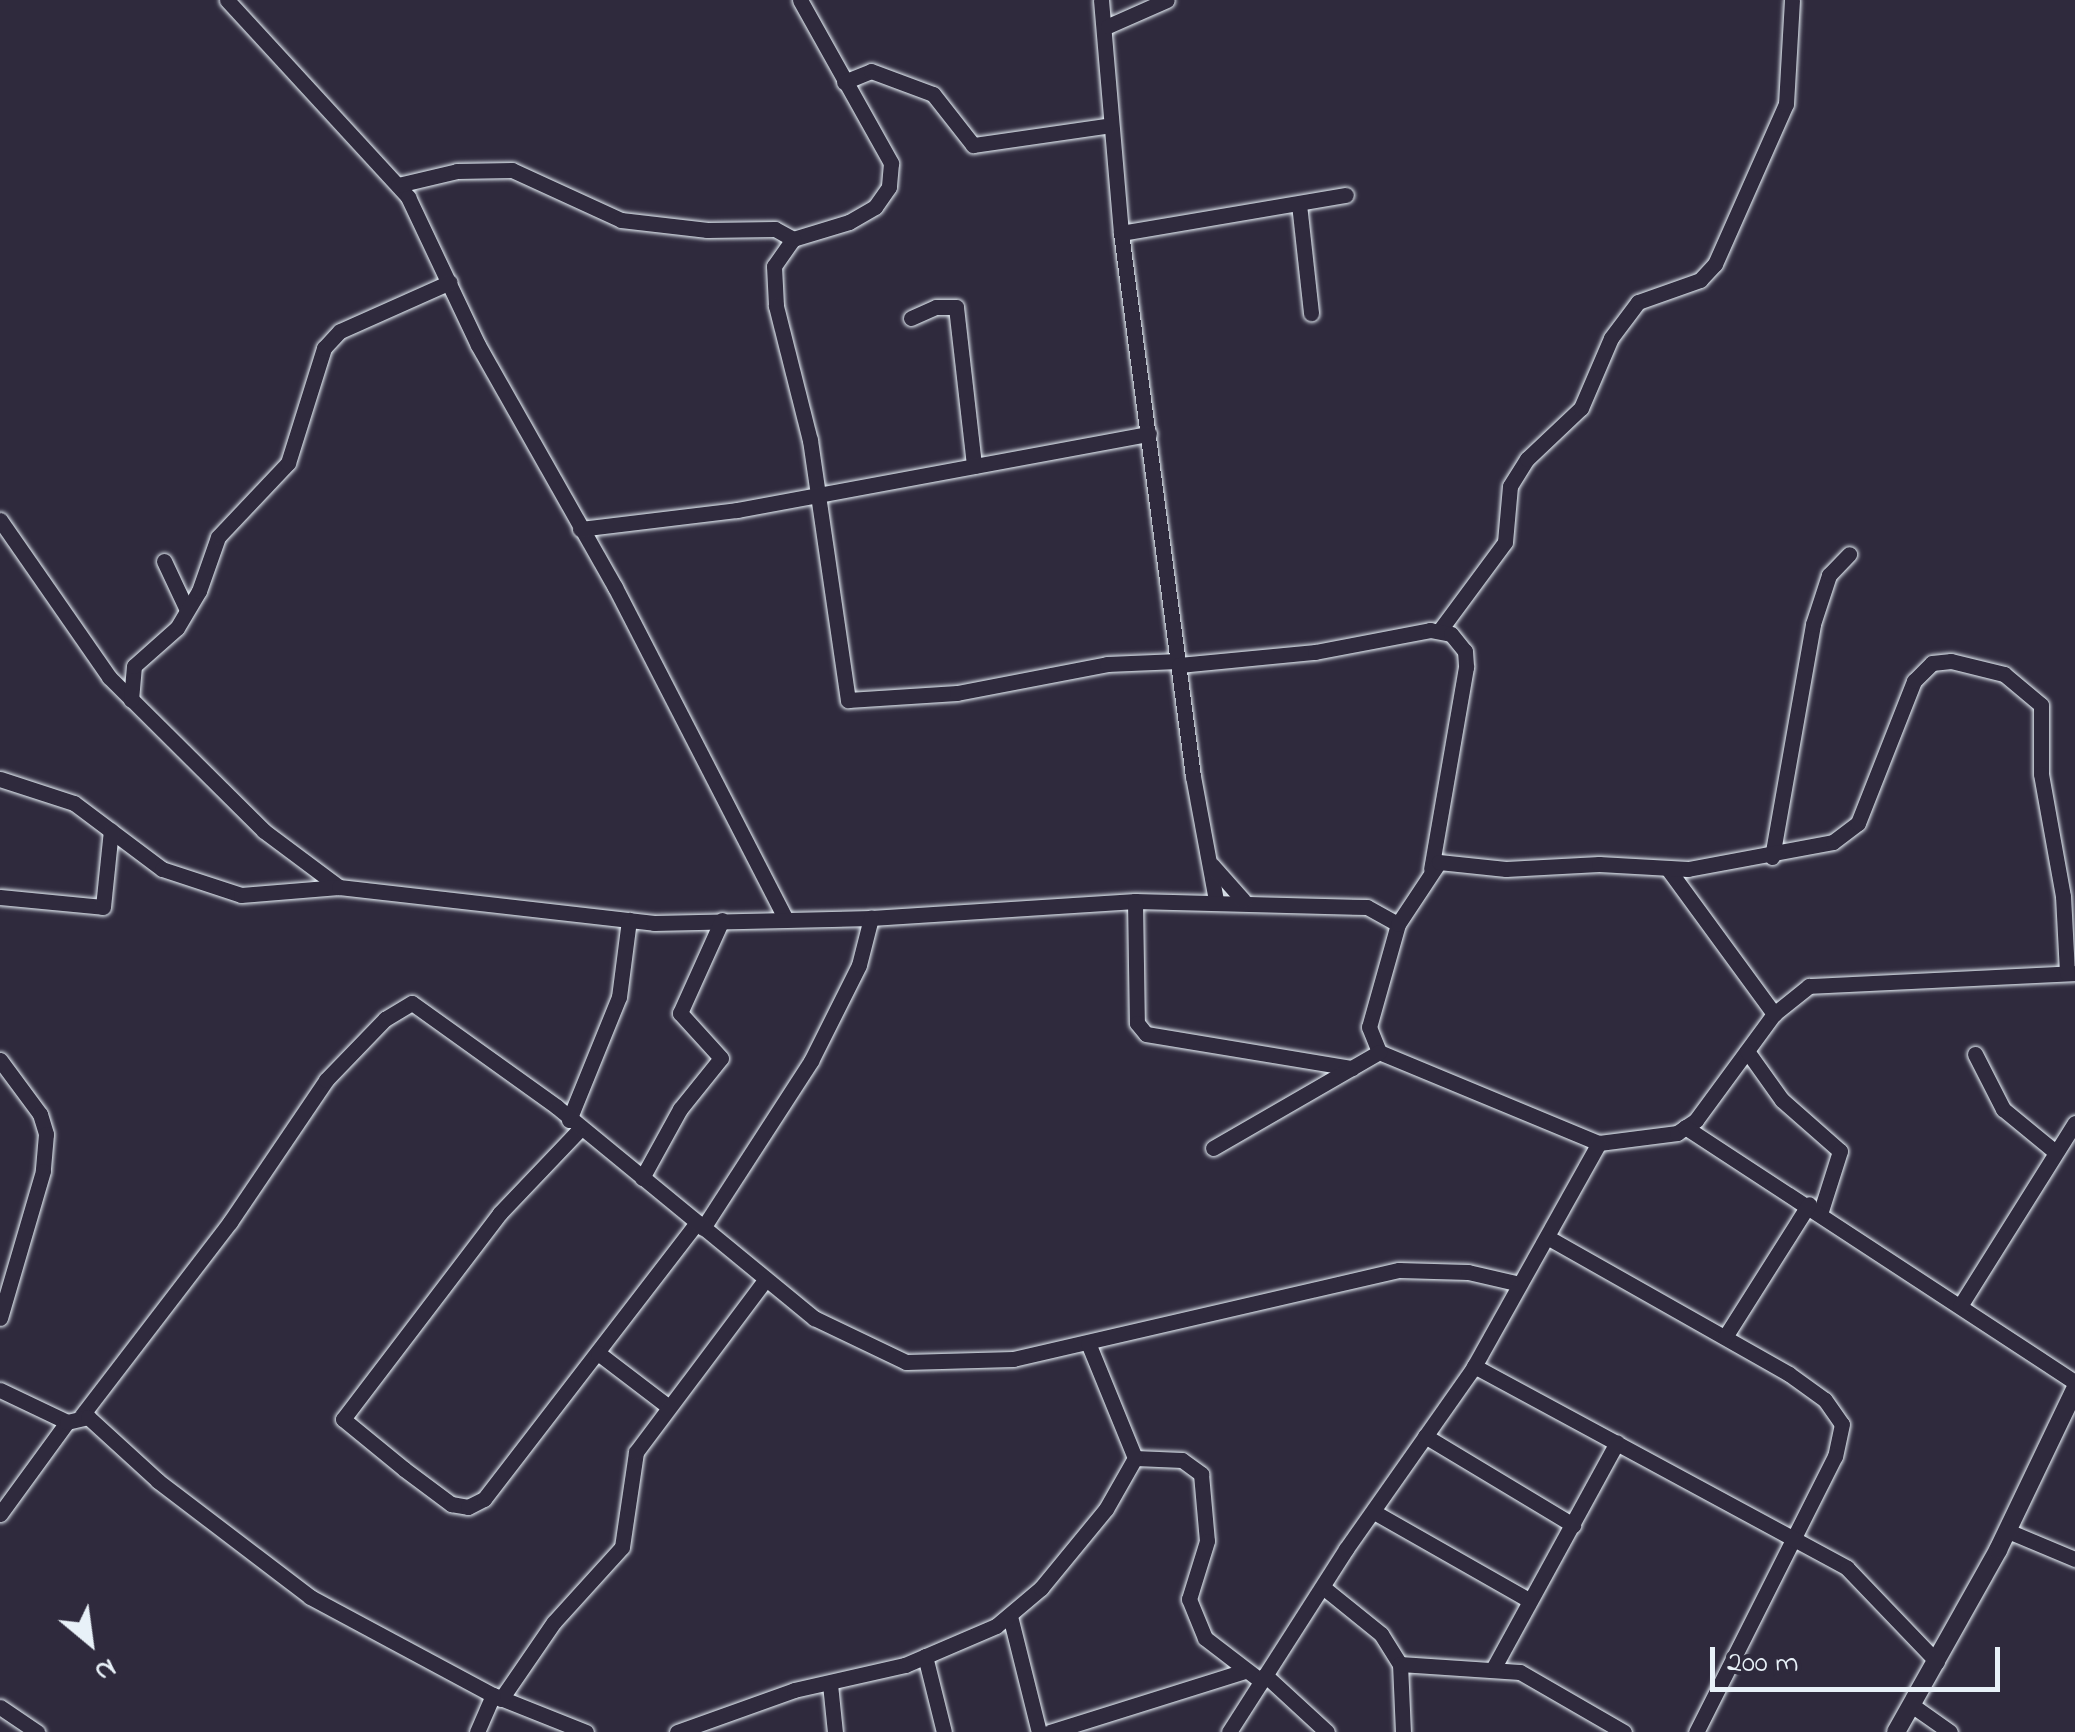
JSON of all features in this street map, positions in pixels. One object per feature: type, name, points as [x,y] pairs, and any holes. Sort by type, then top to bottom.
[{"type":"main road","points":[[1896,1732],[2008,1531],[2075,1386]]},
{"type":"street","points":[[800,0],[884,146],[889,187],[874,207],[849,222],[793,239],[774,266],[773,288],[803,404],[841,682],[854,702],[992,689],[1107,664],[1251,661],[1440,630],[1460,643],[1466,667],[1431,868],[1398,924],[1368,1027],[1379,1052],[1599,1143],[1643,1140],[1685,1127],[1774,1014],[1794,994],[1820,983],[2071,973],[2063,896],[2041,774],[2041,706],[2028,688],[1980,665],[1951,661],[1923,670],[1858,824],[1833,842],[1772,857],[1668,869],[1599,864],[1506,869],[1443,862],[1431,868]]},
{"type":"street","points":[[1101,0],[1108,26],[1122,233],[1178,663],[1216,900]]},
{"type":"street","points":[[1108,26],[1167,0]]},
{"type":"street","points":[[1440,630],[1504,542],[1510,486],[1527,459],[1581,408],[1638,302],[1700,280],[1715,264],[1786,104],[1792,0]]},
{"type":"street","points":[[235,3],[398,185],[758,855],[785,918]]},
{"type":"street","points":[[844,82],[876,72],[932,94],[974,145],[1112,126]]},
{"type":"street","points":[[398,185],[457,171],[512,170],[621,220],[707,230],[775,229],[793,239]]},
{"type":"street","points":[[1122,233],[1346,195]]},
{"type":"street","points":[[1299,204],[1311,313]]},
{"type":"street","points":[[131,700],[139,658],[176,628],[188,610],[218,537],[288,462],[324,348],[340,331],[450,282]]},
{"type":"street","points":[[912,318],[936,306],[956,307],[974,466]]},
{"type":"street","points":[[580,529],[815,494],[1149,434]]},
{"type":"street","points":[[0,520],[68,625],[131,700],[264,831],[339,887]]},
{"type":"street","points":[[1772,857],[1813,624],[1829,575],[1850,554]]},
{"type":"street","points":[[164,561],[188,610]]},
{"type":"street","points":[[0,778],[74,803],[162,869],[212,890],[241,895],[339,887],[629,920],[870,918],[1136,901],[1242,900],[1366,906],[1398,924]]},
{"type":"street","points":[[0,896],[104,907],[110,830]]},
{"type":"street","points":[[1212,864],[1242,900]]},
{"type":"street","points":[[1668,869],[1774,1014]]},
{"type":"street","points":[[1136,901],[1137,1023],[1146,1034],[1352,1068]]},
{"type":"street","points":[[629,920],[619,996],[574,1125],[500,1213],[343,1419],[451,1504],[468,1507],[492,1490],[700,1225],[819,1046],[859,965],[870,918]]},
{"type":"street","points":[[642,1178],[680,1109],[721,1058],[680,1013],[722,920]]},
{"type":"street","points":[[0,1514],[230,1222],[326,1080],[404,1006],[427,1007],[814,1318],[906,1362],[1013,1359],[1399,1270],[1468,1272],[1516,1283]]},
{"type":"street","points":[[1725,1337],[1815,1208],[1840,1151],[1782,1100],[1747,1051]]},
{"type":"street","points":[[1213,1148],[1379,1052]]},
{"type":"street","points":[[1975,1054],[2003,1109],[2053,1150]]},
{"type":"street","points":[[0,1060],[40,1114],[46,1134],[43,1171],[0,1318]]},
{"type":"street","points":[[1960,1306],[2053,1150],[2075,1123]]},
{"type":"street","points":[[1685,1127],[1815,1208],[2075,1386]]},
{"type":"street","points":[[1230,1732],[1474,1366],[1516,1283],[1599,1143]]},
{"type":"street","points":[[1547,1236],[1725,1337],[1825,1400],[1842,1424],[1835,1456],[1696,1732]]},
{"type":"street","points":[[478,1732],[497,1697],[554,1622],[622,1547],[636,1452],[765,1280]]},
{"type":"street","points":[[677,1732],[924,1656],[1010,1616],[1073,1552],[1122,1487],[1134,1458],[1088,1343]]},
{"type":"street","points":[[598,1353],[669,1407]]},
{"type":"street","points":[[1474,1366],[1847,1568],[1937,1662]]},
{"type":"street","points":[[0,1390],[74,1418],[268,1569],[497,1697],[586,1732]]},
{"type":"street","points":[[1426,1436],[1572,1524]]},
{"type":"street","points":[[1494,1667],[1617,1442]]},
{"type":"street","points":[[1134,1458],[1182,1460],[1201,1474],[1207,1541],[1189,1599],[1205,1638],[1245,1671],[1263,1678],[1328,1732]]},
{"type":"street","points":[[1374,1512],[1529,1600]]},
{"type":"street","points":[[2008,1531],[2075,1560]]},
{"type":"street","points":[[1324,1588],[1381,1634],[1400,1664],[1403,1732]]},
{"type":"street","points":[[1010,1616],[1040,1732]]},
{"type":"street","points":[[924,1656],[944,1732]]},
{"type":"street","points":[[1400,1664],[1494,1667],[1520,1672],[1614,1730]]},
{"type":"street","points":[[1050,1732],[1245,1671]]},
{"type":"street","points":[[830,1684],[834,1732]]},
{"type":"street","points":[[1913,1706],[1950,1732]]},
{"type":"street","points":[[0,1708],[37,1732]]}]
